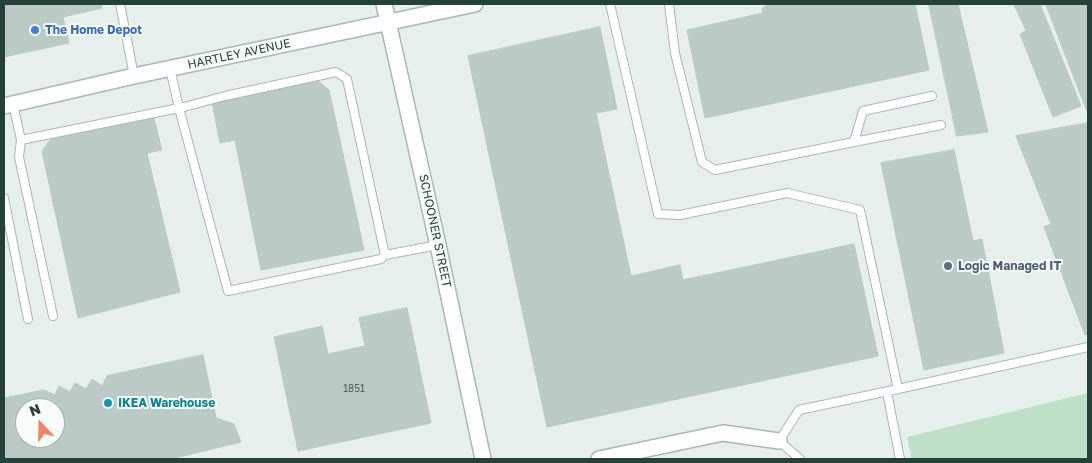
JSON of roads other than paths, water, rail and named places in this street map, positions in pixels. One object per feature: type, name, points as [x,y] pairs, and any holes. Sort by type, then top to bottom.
[{"type":"street","name":"SCHOONER STREET","points":[[384,4],[438,245],[483,459]]},
{"type":"street","name":"HARTLEY AVENUE","points":[[9,105],[134,76],[475,4]]},
{"type":"street","points":[[599,459],[627,456],[723,433],[779,441]]},
{"type":"lane","points":[[120,4],[134,76]]},
{"type":"lane","points":[[610,4],[658,214],[680,215],[787,193],[860,210],[898,389]]},
{"type":"lane","points":[[671,4],[675,53],[702,162],[716,170],[941,125]]},
{"type":"lane","points":[[170,69],[228,291],[381,259],[385,255],[438,245]]},
{"type":"lane","points":[[21,140],[180,108],[225,96],[336,72],[347,79],[385,255]]},
{"type":"lane","points":[[854,142],[863,111],[932,96]]},
{"type":"lane","points":[[9,105],[21,140],[19,157],[53,316]]},
{"type":"lane","points":[[4,198],[28,319]]},
{"type":"lane","points":[[800,459],[779,441],[799,410],[1088,347]]},
{"type":"lane","points":[[887,392],[900,459]]},
{"type":"place","name":"The Home Depot","points":[[35,30]]},
{"type":"place","name":"Logic Managed IT","points":[[948,266]]},
{"type":"place","name":"IKEA Warehouse","points":[[108,403]]}]
